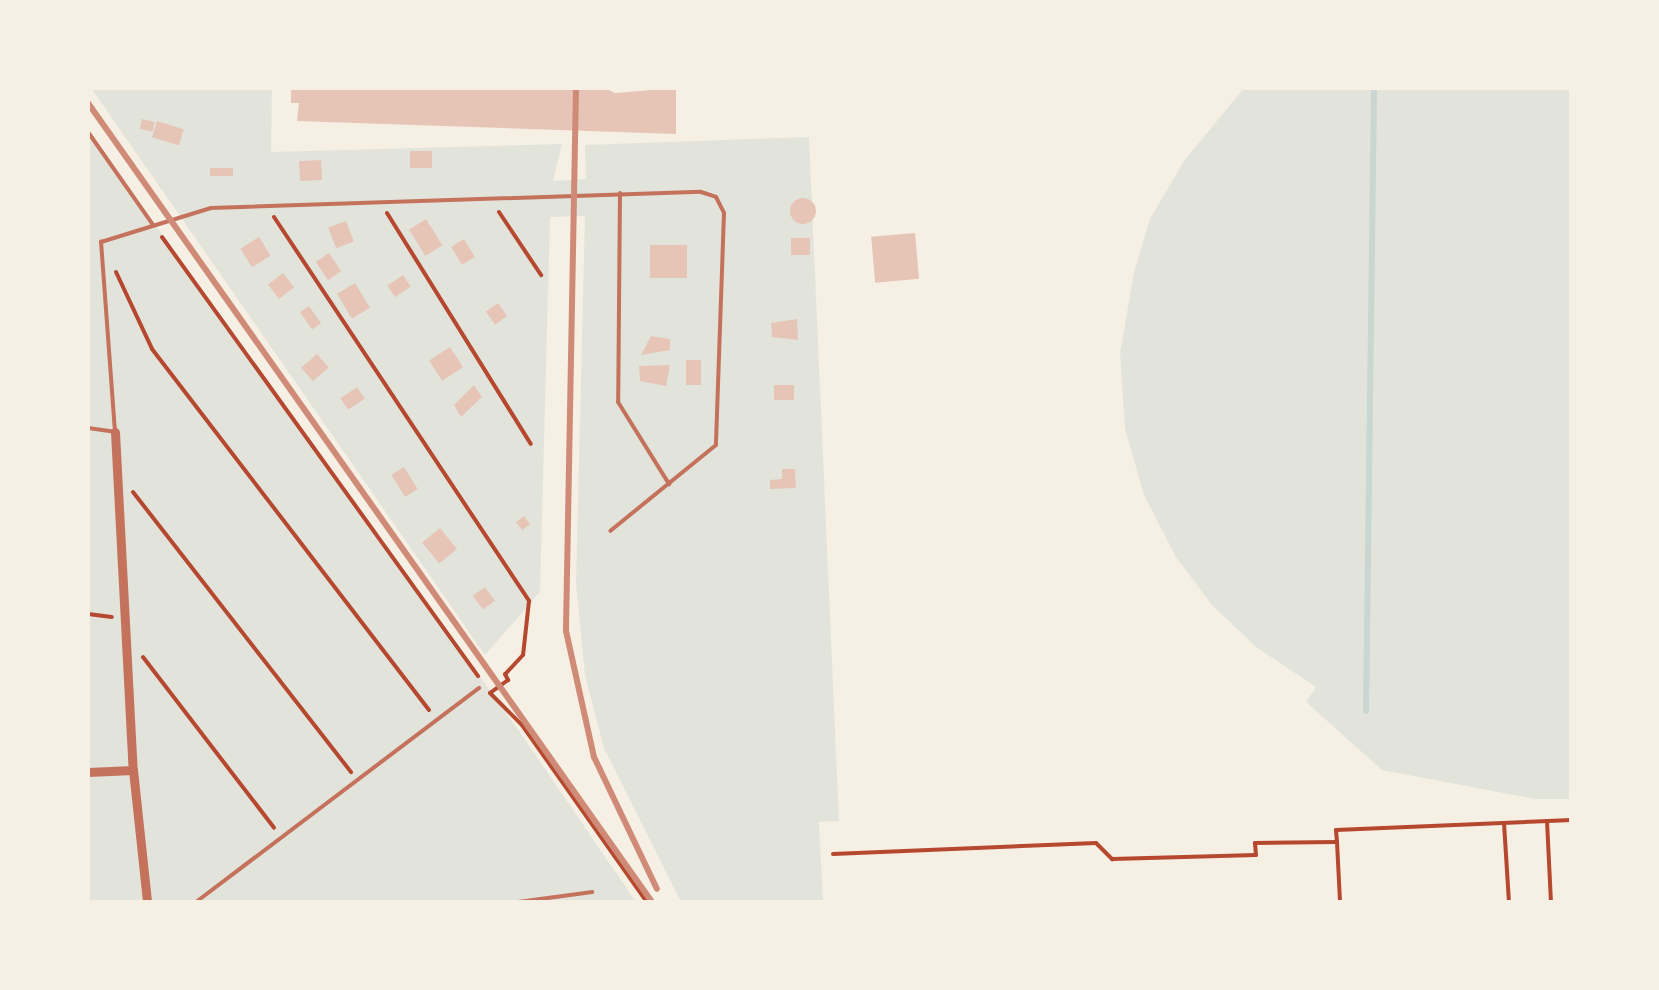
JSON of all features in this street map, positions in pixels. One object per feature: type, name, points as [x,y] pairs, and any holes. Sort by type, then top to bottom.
[{"type":"street","points":[[115,432],[133,770],[147,902]]},
{"type":"street","points":[[88,772],[133,770]]},
{"type":"lane","points":[[88,132],[153,225]]},
{"type":"lane","points":[[620,192],[618,402],[668,484]]},
{"type":"lane","points":[[88,428],[115,432],[102,242],[210,208],[701,192],[716,197],[724,212],[716,444],[610,531]]},
{"type":"lane","points":[[196,902],[284,840],[435,718],[479,688]]},
{"type":"lane","points":[[518,902],[592,892]]},
{"type":"path","points":[[492,199],[541,275]]},
{"type":"path","points":[[380,201],[531,444]]},
{"type":"path","points":[[266,205],[529,601],[523,656],[505,674],[508,680],[488,690],[479,688]]},
{"type":"path","points":[[153,225],[488,690],[522,725],[647,902]]},
{"type":"path","points":[[102,242],[152,348],[435,718]]},
{"type":"path","points":[[118,472],[359,782]]},
{"type":"path","points":[[88,614],[126,618]]},
{"type":"path","points":[[128,638],[284,840]]},
{"type":"path","points":[[1340,902],[1336,830],[1572,820]]},
{"type":"path","points":[[1547,822],[1550,902]]},
{"type":"path","points":[[1504,823],[1508,902]]},
{"type":"path","points":[[833,854],[1096,844],[1112,859],[1256,855],[1254,844],[1338,842]]},
{"type":"shaded area","points":[[91,88],[272,88],[271,152],[562,144],[553,181],[586,179],[585,145],[809,137],[839,821],[819,822],[823,902],[681,902],[604,748],[585,676],[576,583],[585,216],[550,217],[540,592],[485,655]]},
{"type":"shaded area","points":[[1244,88],[1571,88],[1571,799],[1535,799],[1382,770],[1306,702],[1316,687],[1256,647],[1212,605],[1176,557],[1144,495],[1125,429],[1120,354],[1134,272],[1150,219],[1184,161]]},
{"type":"shaded area","points":[[88,131],[519,731],[636,902],[88,902]]},
{"type":"building","points":[[291,88],[605,88],[615,93],[676,88],[676,134],[297,121],[299,103],[291,103]]},
{"type":"building","points":[[142,119],[155,122],[152,132],[140,129]]},
{"type":"building","points":[[157,121],[184,129],[179,145],[152,137]]},
{"type":"building","points":[[410,151],[432,151],[432,168],[410,168]]},
{"type":"building","points":[[321,160],[322,180],[300,181],[299,161]]},
{"type":"building","points":[[210,168],[233,168],[233,176],[210,176]]},
{"type":"building","points":[[803,198],[812,202],[816,211],[812,220],[803,224],[794,220],[790,211],[794,202]]},
{"type":"building","points":[[426,219],[442,245],[425,256],[409,230]]},
{"type":"building","points":[[346,221],[354,242],[336,248],[328,228]]},
{"type":"building","points":[[915,233],[919,279],[875,283],[871,237]]},
{"type":"building","points":[[259,237],[271,256],[252,267],[240,249]]},
{"type":"building","points":[[791,238],[810,238],[810,255],[791,255]]},
{"type":"building","points":[[464,239],[475,257],[462,265],[451,247]]},
{"type":"building","points":[[650,245],[687,245],[687,278],[650,278]]},
{"type":"building","points":[[329,253],[341,271],[328,280],[316,262]]},
{"type":"building","points":[[283,273],[294,287],[279,299],[268,285]]},
{"type":"building","points":[[403,275],[411,287],[395,297],[387,286]]},
{"type":"building","points":[[355,283],[370,308],[352,319],[337,294]]},
{"type":"building","points":[[498,303],[507,316],[495,325],[486,312]]},
{"type":"building","points":[[309,306],[321,323],[312,330],[300,312]]},
{"type":"building","points":[[797,319],[798,340],[772,337],[771,323]]},
{"type":"building","points":[[651,336],[670,339],[670,350],[641,355]]},
{"type":"building","points":[[450,347],[463,367],[442,381],[429,361]]},
{"type":"building","points":[[317,354],[329,368],[313,381],[301,368]]},
{"type":"building","points":[[686,360],[701,360],[701,385],[686,385]]},
{"type":"building","points":[[670,365],[666,386],[640,381],[639,366]]},
{"type":"building","points":[[474,385],[482,397],[461,417],[454,405]]},
{"type":"building","points":[[774,385],[794,385],[794,400],[774,400]]},
{"type":"building","points":[[357,387],[365,399],[348,410],[340,398]]},
{"type":"building","points":[[404,467],[418,489],[405,497],[391,475]]},
{"type":"building","points":[[782,469],[795,469],[796,488],[770,489],[770,480],[782,479]]},
{"type":"building","points":[[524,516],[530,524],[522,530],[516,522]]},
{"type":"building","points":[[440,528],[457,549],[439,563],[422,542]]},
{"type":"building","points":[[485,587],[495,601],[483,610],[473,596]]},
{"type":"waterway","points":[[1366,711],[1374,88]]},
{"type":"railway","points":[[576,88],[566,631],[594,757],[657,889]]},
{"type":"railway","points":[[88,103],[652,902]]}]
